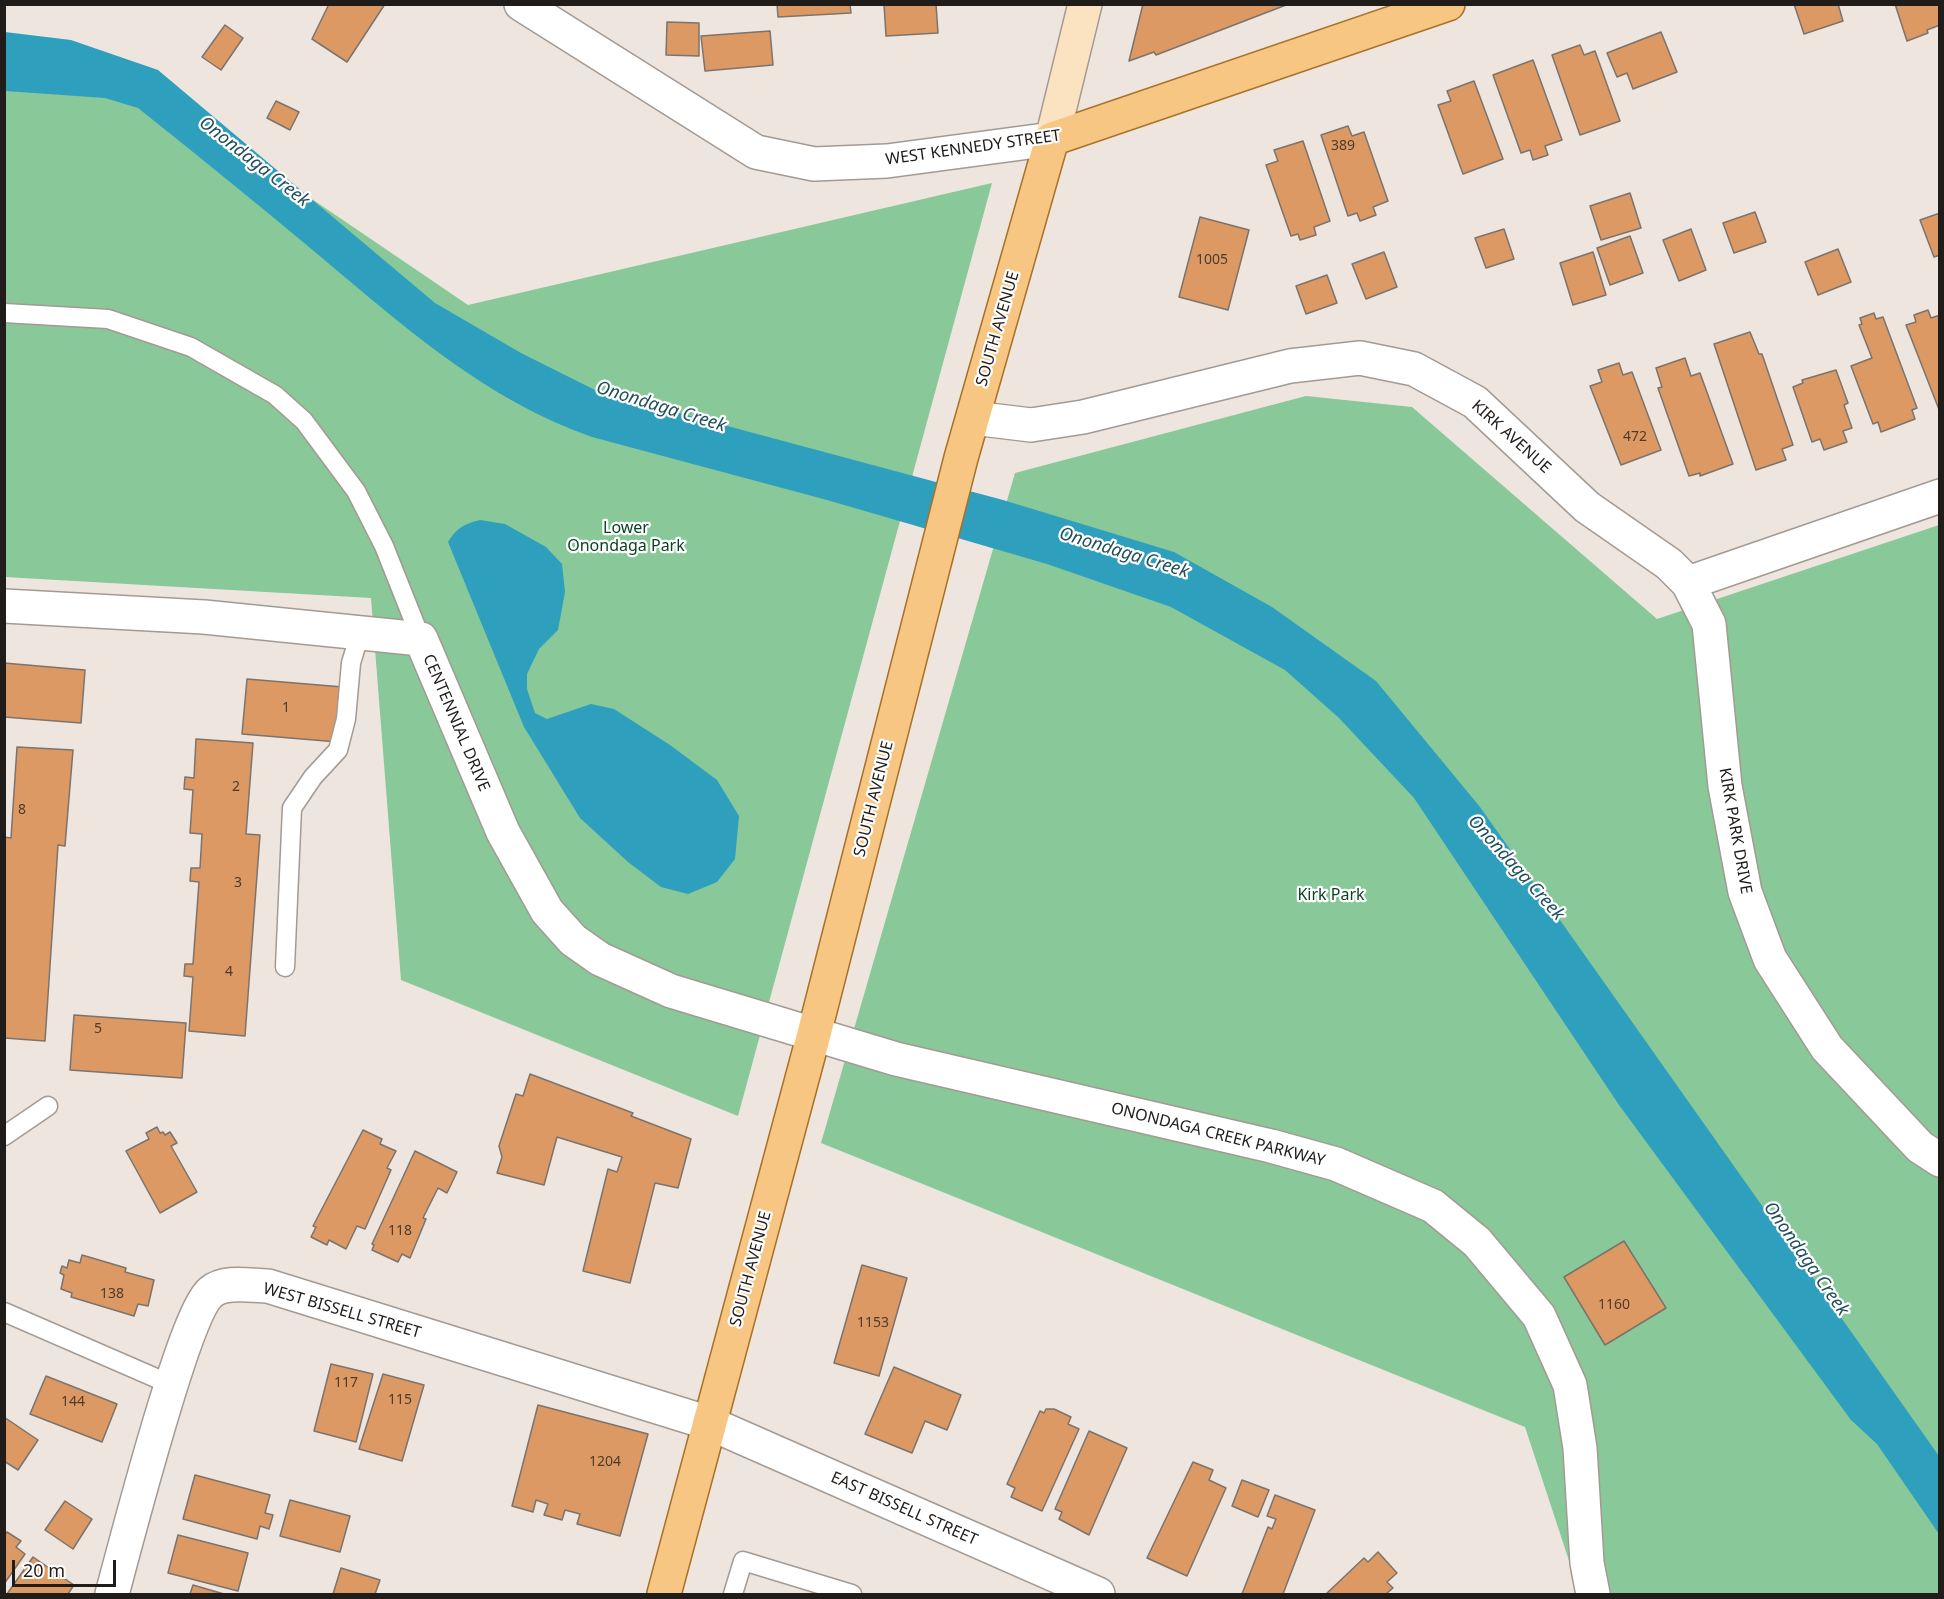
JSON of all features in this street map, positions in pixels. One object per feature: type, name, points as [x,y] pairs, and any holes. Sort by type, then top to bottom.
[{"type":"main road","name":"SOUTH AVENUE","points":[[664,1594],[814,1034],[961,458],[1052,139],[1085,4]]},
{"type":"main road","name":"WEST KENNEDY STREET","points":[[1052,139],[1448,4]]},
{"type":"street","name":"WEST KENNEDY STREET","points":[[521,4],[756,152],[814,164],[887,161],[1052,139]]},
{"type":"street","name":"KIRK AVENUE","points":[[973,418],[1031,425],[1073,418],[1290,366],[1360,358],[1414,369],[1475,402],[1587,507],[1669,564],[1688,583]]},
{"type":"street","points":[[1688,583],[1940,496]]},
{"type":"street","name":"KIRK PARK DRIVE","points":[[1688,583],[1709,624],[1725,786],[1745,892],[1770,959],[1827,1048],[1920,1147],[1940,1160]]},
{"type":"street","name":"CENTENNIAL DRIVE","points":[[4,606],[204,617],[421,639],[503,832],[547,911],[573,940],[600,959],[671,991],[814,1034]]},
{"type":"street","name":"ONONDAGA CREEK PARKWAY","points":[[814,1034],[896,1059],[1282,1149],[1336,1164],[1433,1206],[1477,1242],[1539,1316],[1570,1385],[1580,1448],[1587,1563],[1593,1594]]},
{"type":"street","name":"WEST BISSELL STREET","points":[[112,1594],[172,1385],[202,1302],[211,1291],[226,1285],[268,1286],[709,1423]]},
{"type":"street","name":"EAST BISSELL STREET","points":[[709,1423],[1098,1594]]},
{"type":"lane","points":[[4,313],[108,319],[191,347],[275,395],[303,421],[356,491],[384,546],[421,639]]},
{"type":"lane","points":[[285,967],[292,808],[313,777],[338,750],[346,719],[351,663],[360,633]]},
{"type":"lane","points":[[4,1136],[48,1106]]},
{"type":"lane","points":[[4,1312],[172,1385]]},
{"type":"lane","points":[[733,1594],[743,1561],[852,1594]]},
{"type":"green space","name":"Lower Onondaga Park","points":[[4,45],[131,69],[309,197],[468,305],[992,183],[738,1116],[401,980],[371,598],[5,577]]},
{"type":"green space","name":"Kirk Park","points":[[1306,396],[1412,407],[1657,619],[1939,525],[1939,1594],[1580,1594],[1525,1427],[821,1143],[1015,473]]},
{"type":"water","name":"Onondaga Creek","points":[[5,32],[71,40],[158,70],[435,303],[521,353],[597,391],[1003,500],[1174,552],[1272,607],[1376,681],[1480,807],[1939,1456],[1939,1534],[1877,1444],[1851,1420],[1619,1105],[1414,798],[1339,718],[1285,670],[1171,607],[1047,564],[827,500],[592,437],[517,404],[482,383],[416,335],[138,108],[105,98],[5,91]]},
{"type":"water","points":[[480,520],[505,524],[546,547],[562,564],[565,592],[558,630],[539,649],[527,674],[527,689],[535,713],[547,719],[591,704],[614,709],[670,745],[717,780],[739,816],[735,859],[717,882],[688,894],[661,887],[628,862],[580,818],[524,727],[448,542],[461,527]]},
{"type":"building","points":[[329,4],[385,4],[347,62],[312,39]]},
{"type":"building","points":[[777,4],[850,4],[851,13],[778,17]]},
{"type":"building","points":[[884,4],[936,4],[938,33],[886,36]]},
{"type":"building","points":[[1143,4],[1286,5],[1156,55],[1154,52],[1129,61]]},
{"type":"building","points":[[1794,4],[1838,4],[1843,21],[1804,34]]},
{"type":"building","points":[[1895,4],[1940,4],[1940,25],[1927,30],[1928,33],[1907,41]]},
{"type":"building","points":[[667,22],[699,23],[699,56],[666,55]]},
{"type":"building","points":[[225,25],[243,38],[221,70],[202,57]]},
{"type":"building","points":[[770,31],[773,65],[705,71],[701,36]]},
{"type":"building","points":[[1661,32],[1677,72],[1633,89],[1627,73],[1617,77],[1607,53]]},
{"type":"building","points":[[1580,45],[1584,55],[1595,51],[1620,121],[1580,135],[1552,55]]},
{"type":"building","points":[[1533,60],[1562,140],[1545,146],[1548,155],[1533,160],[1530,150],[1521,153],[1493,75]]},
{"type":"building","points":[[1474,81],[1503,159],[1463,174],[1438,105],[1451,101],[1447,91]]},
{"type":"building","points":[[276,101],[299,112],[290,130],[267,118]]},
{"type":"building","points":[[1348,126],[1352,136],[1364,132],[1388,201],[1373,207],[1376,215],[1360,221],[1357,213],[1348,216],[1321,135]]},
{"type":"building","points":[[1303,141],[1330,221],[1314,227],[1316,235],[1300,240],[1298,234],[1291,236],[1266,165],[1278,161],[1274,150]]},
{"type":"building","points":[[1630,193],[1641,228],[1601,240],[1590,206]]},
{"type":"building","points":[[1755,212],[1766,242],[1734,253],[1723,223]]},
{"type":"building","points":[[1940,213],[1940,255],[1934,257],[1920,220]]},
{"type":"building","points":[[1200,217],[1249,230],[1228,310],[1179,297]]},
{"type":"building","points":[[1504,229],[1514,259],[1486,268],[1475,238]]},
{"type":"building","points":[[1691,229],[1706,270],[1679,281],[1663,240]]},
{"type":"building","points":[[1630,236],[1643,273],[1610,285],[1597,248]]},
{"type":"building","points":[[1838,249],[1851,282],[1818,295],[1805,262]]},
{"type":"building","points":[[1384,252],[1397,287],[1366,299],[1352,264]]},
{"type":"building","points":[[1593,252],[1606,295],[1573,305],[1560,263]]},
{"type":"building","points":[[1327,275],[1337,303],[1306,314],[1296,286]]},
{"type":"building","points":[[1928,310],[1931,318],[1940,315],[1940,412],[1906,325],[1916,322],[1914,315]]},
{"type":"building","points":[[1874,313],[1876,319],[1883,317],[1917,408],[1912,410],[1915,419],[1881,432],[1878,422],[1873,424],[1851,366],[1872,358],[1859,325],[1862,324],[1860,318]]},
{"type":"building","points":[[1750,332],[1759,354],[1762,354],[1793,445],[1782,449],[1786,460],[1756,470],[1714,344]]},
{"type":"building","points":[[1685,358],[1691,376],[1700,373],[1733,464],[1700,476],[1700,473],[1689,476],[1658,388],[1662,387],[1656,368]]},
{"type":"building","points":[[1619,363],[1623,375],[1632,372],[1661,450],[1621,465],[1590,386],[1602,382],[1598,370]]},
{"type":"building","points":[[1836,370],[1848,403],[1844,405],[1852,428],[1843,431],[1847,442],[1824,450],[1820,439],[1812,442],[1793,387],[1803,383],[1802,380]]},
{"type":"building","points":[[4,663],[85,670],[81,723],[4,717]]},
{"type":"building","points":[[247,679],[343,687],[338,742],[242,734]]},
{"type":"building","points":[[196,739],[253,743],[246,834],[260,835],[245,1036],[189,1031],[193,977],[184,976],[185,964],[193,964],[199,882],[190,881],[191,868],[200,868],[202,834],[190,833],[193,790],[184,789],[185,777],[194,778]]},
{"type":"building","points":[[17,747],[73,750],[65,846],[58,845],[45,1041],[4,1038],[4,837],[11,838]]},
{"type":"building","points":[[74,1015],[186,1023],[182,1078],[70,1070]]},
{"type":"building","points":[[530,1074],[633,1113],[631,1116],[691,1139],[678,1188],[655,1183],[630,1283],[583,1271],[608,1169],[617,1172],[622,1157],[557,1137],[544,1185],[497,1173],[502,1157],[499,1146],[516,1094],[523,1096]]},
{"type":"building","points":[[157,1127],[160,1133],[163,1132],[165,1135],[170,1132],[177,1143],[171,1146],[197,1192],[160,1213],[126,1151],[149,1139],[146,1133]]},
{"type":"building","points":[[363,1130],[382,1139],[380,1144],[396,1151],[387,1168],[391,1170],[365,1229],[357,1226],[346,1249],[329,1240],[327,1245],[311,1237],[316,1227],[313,1226]]},
{"type":"building","points":[[415,1151],[457,1172],[447,1193],[438,1188],[423,1218],[426,1219],[410,1258],[402,1254],[398,1262],[372,1250],[374,1245],[372,1244]]},
{"type":"building","points":[[1624,1241],[1666,1308],[1605,1345],[1564,1277]]},
{"type":"building","points":[[82,1255],[126,1268],[125,1272],[154,1280],[148,1306],[138,1304],[134,1316],[71,1297],[72,1293],[61,1289],[64,1275],[60,1273],[62,1266],[67,1268],[69,1260],[80,1263]]},
{"type":"building","points":[[862,1265],[907,1278],[879,1376],[834,1363]]},
{"type":"building","points":[[331,1364],[373,1374],[356,1442],[314,1431]]},
{"type":"building","points":[[894,1367],[961,1395],[947,1430],[925,1421],[912,1453],[865,1434]]},
{"type":"building","points":[[383,1374],[424,1385],[402,1461],[359,1449]]},
{"type":"building","points":[[46,1376],[117,1404],[102,1442],[30,1414]]},
{"type":"building","points":[[538,1405],[648,1434],[620,1536],[577,1524],[580,1514],[565,1510],[562,1520],[544,1515],[548,1504],[536,1500],[533,1512],[512,1506]]},
{"type":"building","points":[[1046,1409],[1054,1409],[1071,1417],[1068,1424],[1079,1429],[1042,1511],[1011,1497],[1015,1488],[1007,1484],[1040,1411],[1044,1413]]},
{"type":"building","points":[[4,1417],[38,1440],[18,1470],[4,1461]]},
{"type":"building","points":[[1089,1431],[1127,1448],[1089,1535],[1059,1519],[1062,1512],[1055,1509]]},
{"type":"building","points":[[1193,1462],[1213,1470],[1209,1480],[1226,1488],[1187,1576],[1147,1558]]},
{"type":"building","points":[[195,1475],[270,1495],[265,1513],[273,1515],[269,1529],[260,1526],[257,1539],[183,1519]]},
{"type":"building","points":[[1242,1480],[1269,1490],[1258,1517],[1232,1506]]},
{"type":"building","points":[[1275,1495],[1315,1510],[1283,1594],[1242,1594],[1268,1527],[1272,1529],[1276,1519],[1267,1516]]},
{"type":"building","points":[[290,1500],[350,1516],[340,1552],[280,1536]]},
{"type":"building","points":[[65,1501],[92,1519],[73,1549],[45,1530]]},
{"type":"building","points":[[7,1532],[21,1541],[16,1547],[25,1554],[4,1584],[4,1536]]},
{"type":"building","points":[[178,1535],[248,1553],[238,1591],[168,1573]]},
{"type":"building","points":[[1378,1552],[1397,1573],[1387,1582],[1393,1588],[1386,1594],[1326,1594],[1364,1558],[1368,1562]]},
{"type":"building","points":[[33,1557],[74,1585],[68,1594],[7,1594]]},
{"type":"building","points":[[341,1568],[380,1580],[375,1594],[333,1594]]},
{"type":"building","points":[[193,1585],[224,1594],[190,1594]]}]
